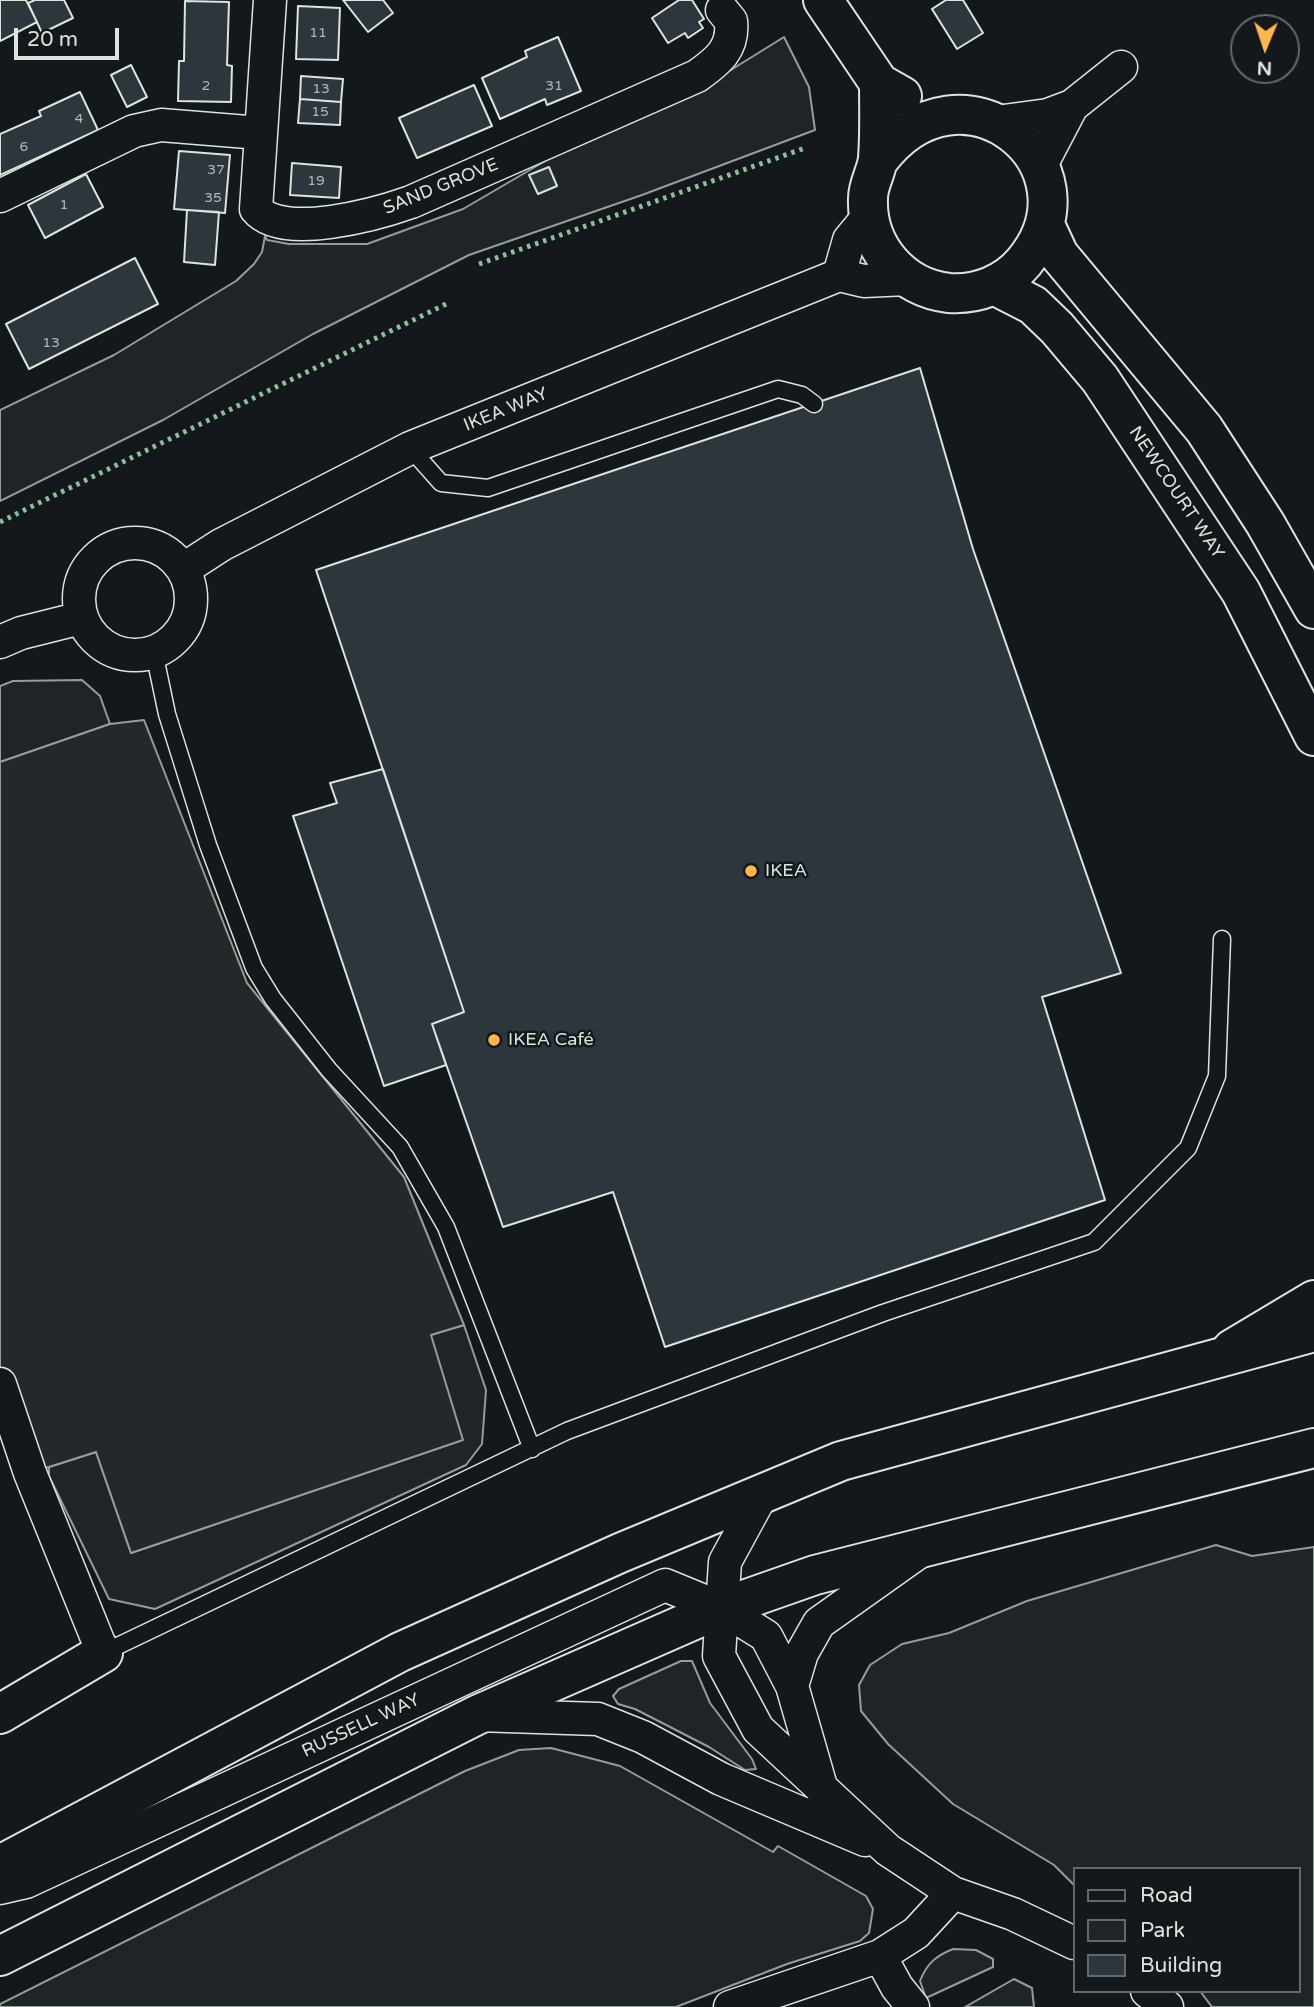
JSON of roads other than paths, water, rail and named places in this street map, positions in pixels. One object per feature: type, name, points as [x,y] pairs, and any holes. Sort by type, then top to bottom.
[{"type":"main road","points":[[822,0],[879,83],[937,116]]},
{"type":"main road","points":[[878,161],[903,133],[937,116],[967,114],[996,122],[1022,141],[1040,167],[1046,195],[1045,225],[1035,249],[1017,270],[994,285],[972,292],[949,293],[906,279],[881,251],[869,217],[869,188],[878,161],[879,83]]},
{"type":"main road","points":[[1045,225],[1059,256],[1204,429],[1265,523],[1314,609]]},
{"type":"main road","name":"NEWCOURT WAY","points":[[994,285],[1033,306],[1057,328],[1100,379],[1241,592],[1314,736]]},
{"type":"main road","points":[[1224,1354],[1314,1300]]},
{"type":"main road","points":[[0,1865],[400,1652],[620,1553],[841,1461],[1224,1354],[1314,1332]]},
{"type":"main road","points":[[0,1956],[477,1715],[721,1608],[815,1575],[1314,1448]]},
{"type":"main road","points":[[0,1714],[103,1653]]},
{"type":"street","name":"SAND GROVE","points":[[270,0],[256,209],[262,217],[272,222],[306,225],[379,214],[437,192],[697,76],[719,61],[730,45],[731,22],[718,5]]},
{"type":"street","points":[[996,122],[1048,114],[1072,106],[1121,67]]},
{"type":"street","points":[[1040,167],[1072,106]]},
{"type":"street","points":[[0,196],[134,131],[161,125],[260,133]]},
{"type":"street","points":[[869,217],[849,240],[839,275],[864,281],[906,279]]},
{"type":"street","name":"IKEA WAY","points":[[184,569],[221,545],[410,448],[839,275]]},
{"type":"street","points":[[128,542],[148,543],[170,554],[184,569],[192,590],[186,626],[176,639],[154,652],[140,656],[119,653],[102,645],[91,635],[81,618],[78,600],[81,580],[89,565],[107,549],[128,542]]},
{"type":"street","points":[[0,642],[20,633],[81,618]]},
{"type":"street","points":[[0,1384],[49,1522],[103,1653]]},
{"type":"street","points":[[762,1494],[725,1562],[719,1656],[758,1729],[888,1850],[953,1893],[1013,1914],[1072,1942]]},
{"type":"street","points":[[792,1686],[802,1653],[819,1623],[929,1545]]},
{"type":"street","name":"RUSSELL WAY","points":[[0,1888],[26,1882],[665,1585],[721,1608],[766,1636],[792,1686],[822,1790]]},
{"type":"street","points":[[477,1715],[598,1719],[643,1737],[721,1779],[888,1850]]},
{"type":"street","points":[[730,2007],[764,1993],[880,1956],[916,1933],[953,1893]]},
{"type":"street","points":[[880,1956],[897,1987],[913,2007]]},
{"type":"street","points":[[1150,1993],[1167,2007]]},
{"type":"lane","points":[[410,448],[441,483],[488,488],[778,389],[802,395],[814,404]]},
{"type":"lane","points":[[154,652],[167,714],[208,845],[254,968],[273,999],[329,1070],[400,1147],[446,1227],[532,1449]]},
{"type":"lane","points":[[103,1653],[567,1431],[883,1313],[1094,1242],[1188,1148],[1217,1076],[1222,939]]},
{"type":"place","name":"IKEA","points":[[751,871]]},
{"type":"place","name":"IKEA Café","points":[[494,1040]]}]
